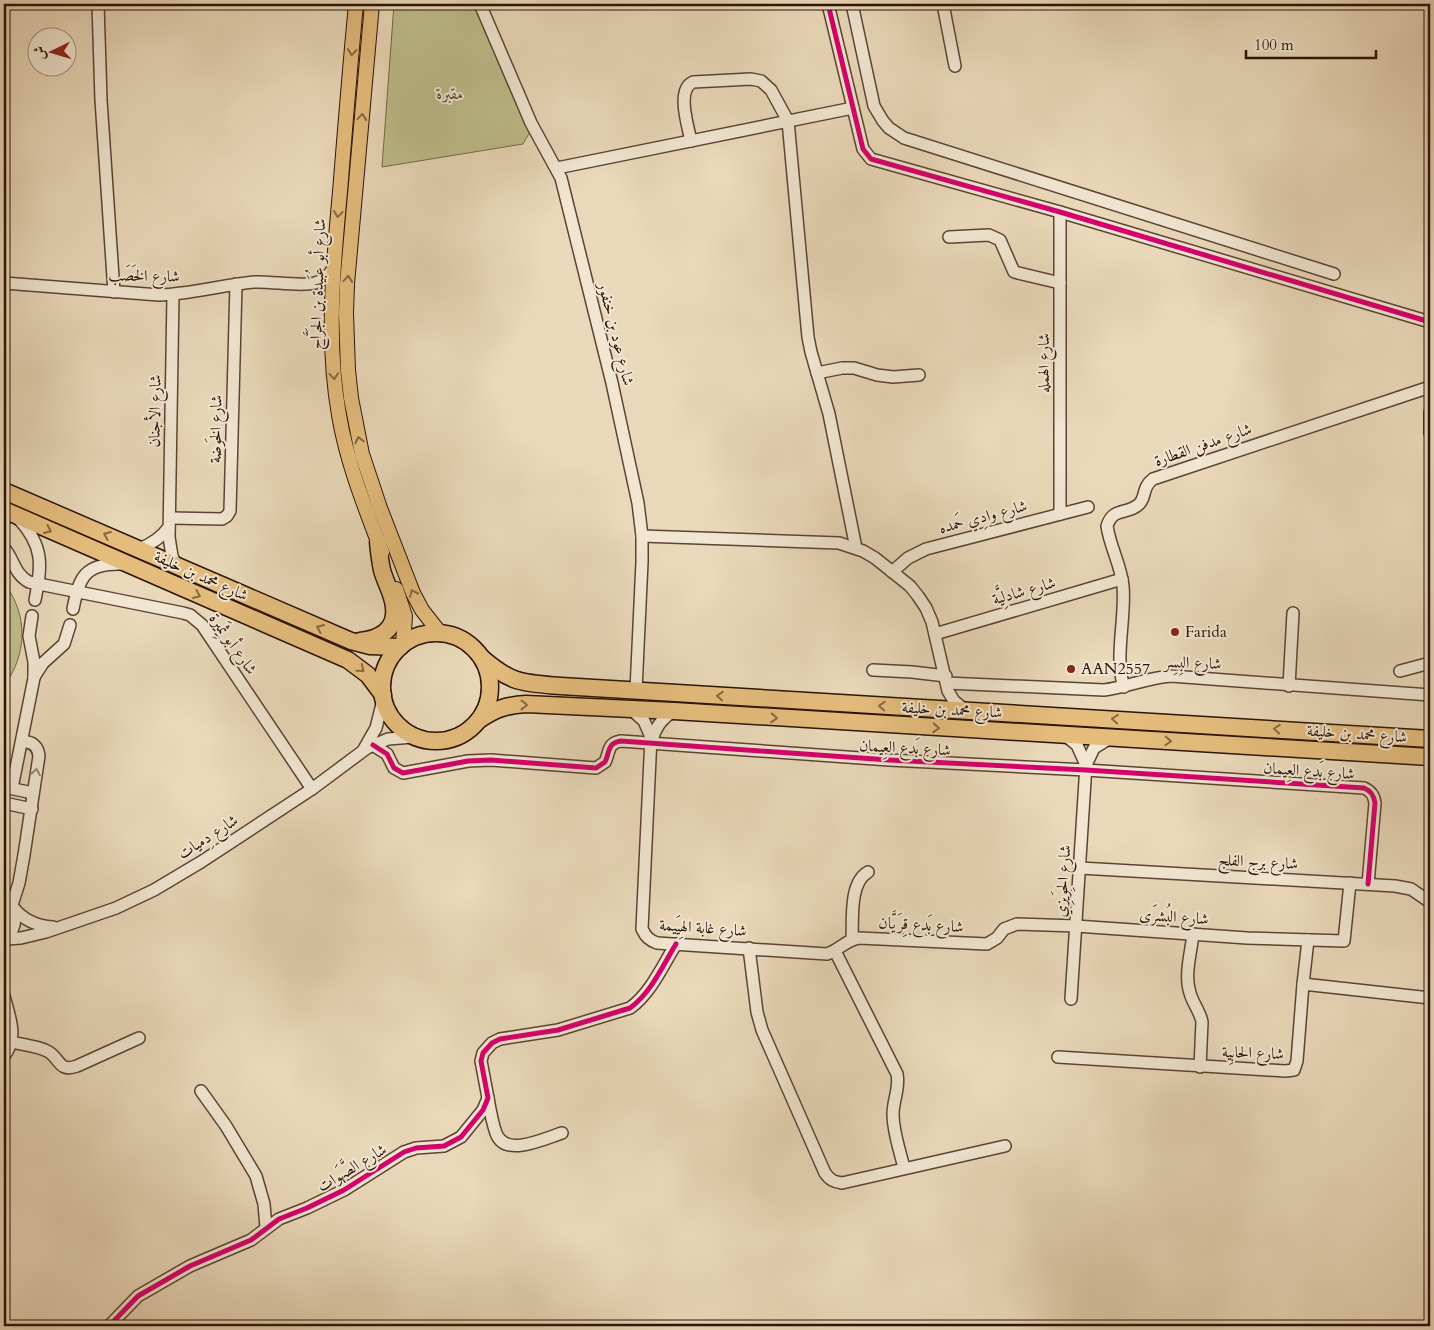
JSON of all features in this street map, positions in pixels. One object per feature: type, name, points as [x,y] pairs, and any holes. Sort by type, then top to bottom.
[{"type":"highway","name":"شارع محمد بن خليفة","points":[[4,491],[351,641],[370,646],[402,646]]},
{"type":"highway","name":"شارع محمد بن خليفة","points":[[9,512],[348,660],[368,675],[383,697]]},
{"type":"highway","points":[[351,641],[373,640],[380,637],[386,633],[393,620],[394,606],[382,569],[378,542]]},
{"type":"highway","points":[[440,633],[453,636],[474,648],[482,658],[488,673],[490,690],[487,706],[479,720],[466,733],[449,740],[430,742],[413,736],[399,727],[389,715],[383,697],[382,682],[385,669],[392,657],[402,646],[414,638],[440,633]]},
{"type":"highway","name":"شارع محمد بن خليفة","points":[[482,658],[499,673],[520,682],[561,686],[968,712],[1430,738]]},
{"type":"highway","name":"شارع محمد بن خليفة","points":[[479,720],[499,708],[512,705],[631,709],[1430,757]]},
{"type":"main road","name":"شارع أبو عُبَيدة بن الجَرَّاح","points":[[356,4],[331,302],[334,375],[342,434],[359,494],[405,616],[402,646]]},
{"type":"main road","name":"شارع أبو عُبَيدة بن الجَرَّاح","points":[[372,4],[347,284],[348,370],[356,426],[373,490],[413,593],[422,610],[440,633]]},
{"type":"street","points":[[98,4],[101,100],[114,292]]},
{"type":"street","name":"شارع عود بن خنفور","points":[[480,4],[531,123],[557,168],[565,192],[612,383],[638,503],[642,536],[636,690]]},
{"type":"street","points":[[828,4],[863,149],[871,159],[1060,212],[1430,322]]},
{"type":"street","points":[[852,4],[874,106],[889,128],[904,138],[1334,274]]},
{"type":"street","points":[[943,4],[955,66]]},
{"type":"street","points":[[691,141],[684,91],[687,85],[693,82],[751,79],[761,81],[771,90],[788,121],[808,336],[831,422],[856,548]]},
{"type":"street","points":[[557,168],[853,108]]},
{"type":"street","name":"شارع الهمله","points":[[1060,212],[1060,514]]},
{"type":"street","points":[[949,237],[989,235],[1000,240],[1014,272],[1060,283]]},
{"type":"street","points":[[312,284],[324,279],[333,269]]},
{"type":"street","name":"شارع الخَصَب","points":[[4,283],[173,295],[236,284],[267,282],[312,284]]},
{"type":"street","name":"شارع الخَوضة","points":[[169,522],[222,519],[230,511],[236,284]]},
{"type":"street","points":[[312,284],[323,291],[331,302]]},
{"type":"street","name":"شارع الأجنان","points":[[173,295],[169,546],[176,565]]},
{"type":"street","points":[[817,373],[842,368],[854,368],[877,375],[893,377],[919,375]]},
{"type":"street","name":"شارع مدفن القطارة","points":[[1124,687],[1120,670],[1123,602],[1122,579],[1107,526],[1113,515],[1139,505],[1143,500],[1148,482],[1154,478],[1430,387]]},
{"type":"street","points":[[1430,412],[1430,433]]},
{"type":"street","name":"شارع وادِي حَمده","points":[[892,572],[908,558],[926,549],[1088,507]]},
{"type":"street","points":[[9,512],[30,532],[46,572],[58,584],[66,586],[74,584],[89,572],[104,565],[126,564]]},
{"type":"street","points":[[139,549],[153,543],[165,533],[169,522]]},
{"type":"street","points":[[642,536],[827,542],[856,548],[874,558],[910,586],[926,608],[954,701],[968,712]]},
{"type":"street","name":"شارع أبو ثِمَيرة","points":[[4,548],[11,558],[17,573],[29,582],[183,613],[197,619],[312,789]]},
{"type":"street","points":[[35,600],[40,574],[39,556]]},
{"type":"street","points":[[73,609],[81,579]]},
{"type":"street","name":"شارع شادلِيَّة","points":[[935,634],[1122,579]]},
{"type":"street","points":[[1289,686],[1293,613]]},
{"type":"street","points":[[32,616],[29,631],[34,662],[34,678],[22,742],[8,788],[33,793]]},
{"type":"street","points":[[34,678],[43,663],[57,652],[67,639],[70,625]]},
{"type":"street","points":[[31,646],[43,653],[57,652]]},
{"type":"street","points":[[1400,671],[1430,663]]},
{"type":"street","name":"شارع البِسِر","points":[[873,670],[920,673],[946,679],[1104,690],[1124,687],[1145,679],[1171,676],[1430,695]]},
{"type":"street","points":[[929,709],[939,704],[946,696],[946,679]]},
{"type":"street","name":"شارع دِميات","points":[[361,752],[376,728],[383,697]]},
{"type":"street","name":"شارع غابة الهِيَيمة","points":[[631,709],[640,716],[647,726],[651,743],[642,930],[645,936],[650,940],[676,944],[827,954],[834,951]]},
{"type":"street","name":"شارع غابة الهِيَيمة","points":[[651,743],[658,724],[674,711]]},
{"type":"street","name":"شارع دِميات","points":[[5,941],[60,927],[116,908],[154,890],[209,857],[312,789],[361,752],[388,739],[413,736]]},
{"type":"street","points":[[1066,736],[1077,745],[1086,768]]},
{"type":"street","name":"شارع الحِوَيزِي","points":[[1071,999],[1086,768],[1094,748],[1110,738]]},
{"type":"street","name":"شارع بَدع العِيمان","points":[[373,745],[387,754],[392,766],[406,773],[468,761],[491,760],[596,768],[605,762],[608,749],[612,743],[620,741],[889,760],[1086,768],[1364,788],[1374,796],[1375,803],[1368,884]]},
{"type":"street","points":[[5,941],[15,924],[15,915],[9,903],[19,883],[32,809],[39,752],[30,742],[22,742]]},
{"type":"street","points":[[4,803],[32,809]]},
{"type":"street","name":"شارع برج الفلج","points":[[1080,868],[1395,886],[1411,889],[1430,902]]},
{"type":"street","points":[[868,872],[856,886],[852,939],[834,951],[896,1074],[898,1089],[893,1119],[904,1168]]},
{"type":"street","name":"شارع البُشرَى","points":[[1004,929],[1017,924],[1076,926],[1344,941],[1350,883]]},
{"type":"street","name":"شارع دِميات","points":[[9,903],[18,914],[33,923],[42,926],[60,927]]},
{"type":"street","name":"شارع بَدع قِرَيَّان","points":[[852,939],[981,945],[993,942],[1004,929]]},
{"type":"street","points":[[1193,934],[1188,987],[1190,996],[1201,1015],[1200,1067]]},
{"type":"street","points":[[1308,940],[1303,984],[1430,998]]},
{"type":"street","points":[[562,1133],[518,1146],[506,1144],[496,1135],[481,1061],[483,1053],[488,1046],[500,1039],[558,1030],[630,1008],[639,1001],[647,990],[676,944]]},
{"type":"street","points":[[748,948],[757,1012],[762,1030],[825,1174],[829,1179],[842,1183],[1005,1146]]},
{"type":"street","name":"شارع الحابِية","points":[[1058,1057],[1200,1067],[1294,1070],[1298,1060],[1303,984]]},
{"type":"street","points":[[4,996],[13,1032],[12,1042],[4,1056]]},
{"type":"street","points":[[12,1042],[46,1050],[60,1064],[68,1068],[77,1066],[139,1038]]},
{"type":"street","points":[[201,1091],[226,1126],[256,1176],[264,1204],[266,1228]]},
{"type":"street","name":"شارع الصَّهَوات","points":[[109,1326],[132,1301],[145,1291],[206,1258],[252,1240],[279,1219],[344,1190],[404,1152],[416,1148],[444,1146],[456,1140],[471,1126],[485,1106],[488,1098]]},
{"type":"green space","name":"مقبرة","points":[[394,4],[479,4],[531,130],[523,144],[382,167]]},
{"type":"green space","points":[[4,583],[18,608],[22,635],[17,661],[12,674],[4,686]]},
{"type":"cycle path","points":[[828,4],[863,149],[871,159],[1060,212],[1430,322]]},
{"type":"cycle path","points":[[373,745],[387,754],[394,768],[403,773],[468,761],[491,760],[596,768],[605,762],[611,746],[621,741],[889,760],[1086,770],[1364,788],[1372,794],[1375,803],[1368,884]]},
{"type":"cycle path","points":[[109,1326],[138,1296],[190,1266],[251,1240],[279,1219],[344,1190],[404,1152],[416,1148],[444,1146],[461,1137],[483,1110],[488,1098],[481,1061],[483,1053],[492,1043],[500,1039],[558,1030],[630,1008],[650,987],[676,944]]},
{"type":"place","name":"Farida","points":[[1175,632]]},
{"type":"place","name":"AAN2557","points":[[1071,669]]}]
